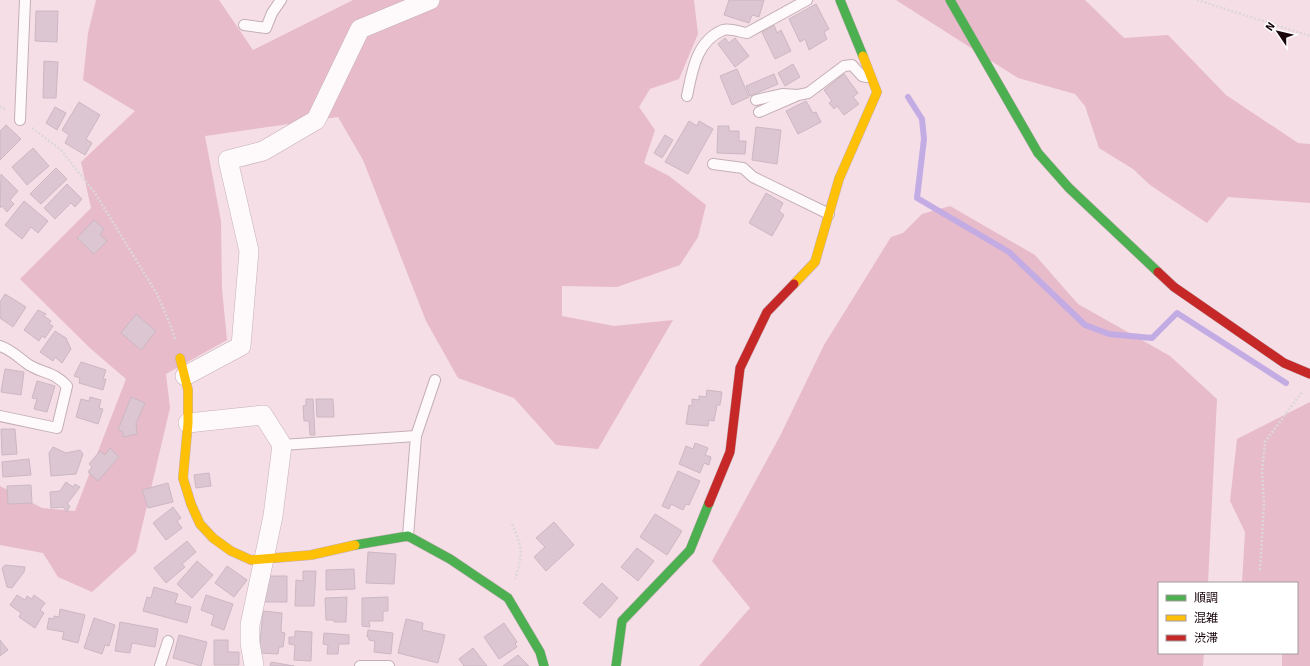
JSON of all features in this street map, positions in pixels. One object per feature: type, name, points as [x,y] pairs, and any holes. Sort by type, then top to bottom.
[{"type":"street","points":[[185,376],[241,346],[249,251],[228,160],[263,150],[316,120],[360,29],[430,0]]},
{"type":"street","points":[[616,666],[622,621],[690,550],[730,452],[740,368],[767,312],[815,262],[839,179],[877,92],[840,0]]},
{"type":"street","points":[[950,0],[1038,153],[1069,188],[1174,287],[1284,362],[1310,374]]},
{"type":"street","points":[[180,358],[188,390],[188,423],[183,478],[191,504],[200,524],[212,538],[231,551],[250,560],[264,560],[312,555],[366,542],[408,536],[450,559],[508,598],[540,652],[544,666]]},
{"type":"street","points":[[188,423],[263,415],[282,445],[273,516],[250,625],[250,643],[254,666]]},
{"type":"lane","points":[[20,120],[25,0]]},
{"type":"lane","points":[[244,25],[266,28],[272,13],[281,0]]},
{"type":"lane","points":[[687,96],[694,65],[699,51],[710,40],[723,30],[747,33],[807,0]]},
{"type":"lane","points":[[758,112],[808,93],[844,66],[852,65],[862,76],[871,78]]},
{"type":"lane","points":[[756,100],[782,94],[800,95]]},
{"type":"lane","points":[[713,164],[743,168],[753,177],[829,214]]},
{"type":"lane","points":[[0,346],[9,350],[31,366],[58,376],[67,386],[57,428],[0,416]]},
{"type":"lane","points":[[408,536],[416,436],[435,380]]},
{"type":"lane","points":[[282,445],[416,436]]},
{"type":"lane","points":[[160,666],[168,642]]},
{"type":"lane","points":[[360,666],[389,666]]},
{"type":"path","points":[[1197,0],[1310,36]]},
{"type":"path","points":[[0,106],[60,149],[94,193],[157,294],[170,324],[180,358]]},
{"type":"path","points":[[1260,570],[1264,504],[1262,472],[1265,442],[1306,388]]},
{"type":"path","points":[[508,598],[521,560],[521,544],[512,524]]},
{"type":"shaded area","points":[[96,0],[219,0],[253,50],[353,0],[694,0],[698,34],[679,79],[650,89],[639,107],[655,130],[644,163],[669,176],[706,205],[698,237],[680,265],[617,287],[562,286],[562,316],[614,326],[673,320],[598,449],[556,445],[514,398],[458,378],[426,321],[363,160],[338,117],[205,136],[221,221],[222,289],[227,340],[166,374],[170,408],[136,552],[92,592],[58,577],[43,553],[0,545],[0,486],[42,508],[75,511],[126,379],[91,349],[20,279],[91,208],[81,162],[135,111],[83,80],[88,33]]},
{"type":"shaded area","points":[[896,0],[1085,0],[1124,38],[1168,35],[1226,95],[1298,143],[1310,144],[1310,203],[1228,197],[1207,223],[1150,185],[1133,169],[1099,148],[1085,106],[1075,94],[1018,78]]},
{"type":"shaded area","points":[[950,206],[1035,255],[1078,304],[1170,356],[1217,399],[1208,582],[1158,582],[1158,654],[1204,654],[1203,666],[699,666],[750,608],[712,561],[780,436],[824,345],[891,237],[903,233],[922,214]]},
{"type":"shaded area","points":[[1310,402],[1310,666],[1282,666],[1282,654],[1298,654],[1298,582],[1242,582],[1245,532],[1230,501],[1237,439]]},
{"type":"building","points":[[729,0],[764,0],[759,17],[752,15],[749,23],[724,15]]},
{"type":"building","points":[[816,4],[829,29],[824,32],[827,39],[809,50],[805,39],[800,42],[789,19]]},
{"type":"building","points":[[36,11],[58,11],[57,42],[35,41]]},
{"type":"building","points":[[774,25],[777,33],[781,30],[791,51],[775,59],[762,32]]},
{"type":"building","points":[[725,38],[729,43],[735,38],[749,56],[735,67],[718,44]]},
{"type":"building","points":[[44,61],[58,62],[56,98],[43,98]]},
{"type":"building","points":[[793,64],[800,77],[785,86],[778,73]]},
{"type":"building","points":[[737,69],[749,97],[732,105],[720,76]]},
{"type":"building","points":[[774,74],[778,84],[750,96],[746,86]]},
{"type":"building","points":[[844,74],[858,93],[853,97],[859,104],[844,115],[837,106],[834,109],[829,103],[832,101],[824,90]]},
{"type":"building","points":[[806,101],[813,113],[816,112],[821,122],[798,134],[786,111]]},
{"type":"building","points":[[79,102],[100,115],[86,139],[92,143],[85,155],[65,143],[69,135],[62,130]]},
{"type":"building","points":[[55,107],[66,113],[57,130],[46,123]]},
{"type":"building","points":[[689,121],[697,126],[699,121],[713,129],[688,174],[665,162]]},
{"type":"building","points":[[6,125],[21,139],[0,160],[0,131]]},
{"type":"building","points":[[718,126],[729,126],[729,131],[739,131],[739,141],[746,141],[745,154],[717,153]]},
{"type":"building","points":[[756,127],[781,130],[777,164],[752,160]]},
{"type":"building","points":[[665,135],[673,140],[662,158],[654,153]]},
{"type":"building","points":[[33,148],[49,166],[27,185],[12,167]]},
{"type":"building","points":[[56,168],[67,179],[41,204],[30,194]]},
{"type":"building","points":[[1,174],[18,191],[10,200],[14,204],[7,212],[2,206],[0,208]]},
{"type":"building","points":[[67,184],[82,199],[75,207],[71,203],[55,219],[44,208]]},
{"type":"building","points":[[766,193],[783,203],[779,211],[784,215],[772,236],[749,223]]},
{"type":"building","points":[[24,201],[48,221],[38,233],[31,227],[22,239],[5,225]]},
{"type":"building","points":[[94,220],[104,229],[100,235],[107,241],[94,254],[77,238]]},
{"type":"building","points":[[5,294],[26,307],[13,327],[0,318],[0,302]]},
{"type":"building","points":[[38,310],[46,314],[44,316],[51,321],[49,324],[53,326],[45,338],[42,336],[39,341],[24,330]]},
{"type":"building","points":[[136,314],[156,331],[141,350],[121,333]]},
{"type":"building","points":[[55,331],[66,338],[71,349],[62,363],[55,357],[53,361],[40,352]]},
{"type":"building","points":[[81,362],[106,370],[103,379],[106,379],[103,390],[79,383],[80,378],[74,376]]},
{"type":"building","points":[[5,369],[24,372],[21,395],[1,392]]},
{"type":"building","points":[[37,381],[55,386],[47,412],[34,409],[37,399],[32,398]]},
{"type":"building","points":[[707,390],[722,392],[720,405],[717,405],[714,421],[709,420],[708,426],[686,424],[689,405],[692,406],[692,399],[699,400],[699,396],[706,397]]},
{"type":"building","points":[[90,397],[101,400],[99,408],[103,409],[98,424],[76,417],[81,399],[89,401]]},
{"type":"building","points":[[131,397],[145,403],[136,423],[137,434],[123,437],[123,432],[118,430]]},
{"type":"building","points":[[306,399],[313,399],[315,435],[310,435],[309,421],[304,421],[303,406],[306,405]]},
{"type":"building","points":[[316,399],[333,399],[334,417],[317,417]]},
{"type":"building","points":[[1,429],[15,429],[17,454],[2,455]]},
{"type":"building","points":[[695,443],[708,448],[705,455],[711,457],[709,465],[704,463],[700,473],[679,464],[686,446],[693,449]]},
{"type":"building","points":[[53,447],[66,453],[80,450],[83,454],[76,474],[51,476],[49,453]]},
{"type":"building","points":[[110,448],[119,457],[98,481],[88,472],[92,467],[89,464],[100,451],[105,455]]},
{"type":"building","points":[[29,459],[31,475],[3,477],[2,462]]},
{"type":"building","points":[[678,471],[700,481],[689,505],[686,504],[683,510],[671,504],[669,509],[662,506]]},
{"type":"building","points":[[209,473],[211,486],[196,488],[194,475]]},
{"type":"building","points":[[66,482],[73,487],[75,484],[80,487],[67,504],[70,506],[67,512],[63,507],[51,508],[50,492],[60,491]]},
{"type":"building","points":[[168,483],[173,502],[148,508],[142,490]]},
{"type":"building","points":[[31,485],[32,503],[8,504],[7,486]]},
{"type":"building","points":[[173,507],[181,518],[177,521],[182,528],[166,540],[153,523]]},
{"type":"building","points":[[655,514],[682,531],[667,555],[640,537]]},
{"type":"building","points":[[554,522],[574,545],[546,571],[534,557],[545,547],[536,538]]},
{"type":"building","points":[[187,541],[196,552],[182,564],[185,567],[166,583],[154,568]]},
{"type":"building","points":[[637,548],[654,561],[638,581],[621,567]]},
{"type":"building","points":[[368,552],[396,554],[394,584],[366,583]]},
{"type":"building","points":[[197,561],[213,575],[192,598],[177,584]]},
{"type":"building","points":[[5,565],[25,567],[24,572],[12,588],[7,587],[2,568]]},
{"type":"building","points":[[227,566],[247,580],[234,597],[215,583]]},
{"type":"building","points":[[354,569],[355,589],[326,590],[326,570]]},
{"type":"building","points":[[303,571],[316,571],[314,606],[295,606],[296,580],[303,581]]},
{"type":"building","points":[[263,576],[287,576],[287,602],[264,602]]},
{"type":"building","points":[[602,583],[618,598],[600,618],[583,603]]},
{"type":"building","points":[[154,587],[178,594],[175,603],[191,607],[187,623],[143,611],[147,597],[151,598]]},
{"type":"building","points":[[17,595],[25,600],[27,596],[32,599],[34,595],[45,603],[40,610],[44,613],[35,628],[19,617],[21,613],[10,605]]},
{"type":"building","points":[[206,595],[233,604],[224,630],[211,625],[214,615],[201,610]]},
{"type":"building","points":[[347,597],[346,622],[326,620],[325,598]]},
{"type":"building","points":[[388,597],[388,611],[383,611],[383,621],[369,621],[370,627],[362,626],[362,598]]},
{"type":"building","points":[[60,609],[85,615],[78,643],[62,639],[64,632],[47,629],[49,618],[54,619],[54,616],[59,617]]},
{"type":"building","points":[[263,611],[282,613],[281,632],[285,633],[283,647],[279,647],[278,654],[259,653]]},
{"type":"building","points":[[94,618],[115,625],[109,646],[105,645],[102,654],[84,648]]},
{"type":"building","points":[[406,619],[423,623],[422,630],[445,635],[438,663],[398,653]]},
{"type":"building","points":[[120,622],[158,629],[155,647],[132,643],[130,653],[115,651]]},
{"type":"building","points":[[504,623],[517,642],[515,644],[517,647],[499,659],[484,637]]},
{"type":"building","points":[[368,630],[393,633],[391,654],[374,652],[375,641],[369,640],[369,637],[367,637]]},
{"type":"building","points":[[295,631],[312,632],[311,661],[294,660],[295,645],[289,644],[289,637],[295,637]]},
{"type":"building","points":[[324,633],[349,635],[349,644],[339,644],[338,654],[327,654],[328,645],[323,644]]},
{"type":"building","points":[[179,635],[207,642],[201,666],[173,658]]},
{"type":"building","points":[[0,640],[8,650],[0,656]]},
{"type":"building","points":[[214,640],[228,640],[228,652],[239,652],[239,665],[214,665]]},
{"type":"building","points":[[473,648],[487,666],[464,666],[459,659]]},
{"type":"building","points":[[518,655],[529,666],[503,666]]},
{"type":"building","points":[[271,662],[294,666],[270,666]]},
{"type":"waterway","points":[[908,97],[922,119],[924,139],[917,198],[1009,252],[1085,325],[1109,334],[1152,338],[1177,313],[1286,383]]},
{"type":"traffic: fast","points":[[840,0],[863,56]]},
{"type":"traffic: fast","points":[[950,0],[1038,153],[1069,188],[1158,272]]},
{"type":"traffic: fast","points":[[616,666],[622,621],[690,550],[709,503]]},
{"type":"traffic: fast","points":[[355,545],[408,536],[450,559],[508,598],[540,652],[544,666]]},
{"type":"traffic: slow","points":[[794,284],[815,262],[839,179],[877,92],[863,56]]},
{"type":"traffic: slow","points":[[180,358],[188,390],[188,423],[183,478],[191,504],[200,524],[213,538],[231,551],[251,560],[311,555],[355,545]]},
{"type":"traffic: jam","points":[[1158,272],[1174,287],[1284,363],[1310,374]]},
{"type":"traffic: jam","points":[[709,503],[730,452],[740,368],[767,312],[794,284]]}]
